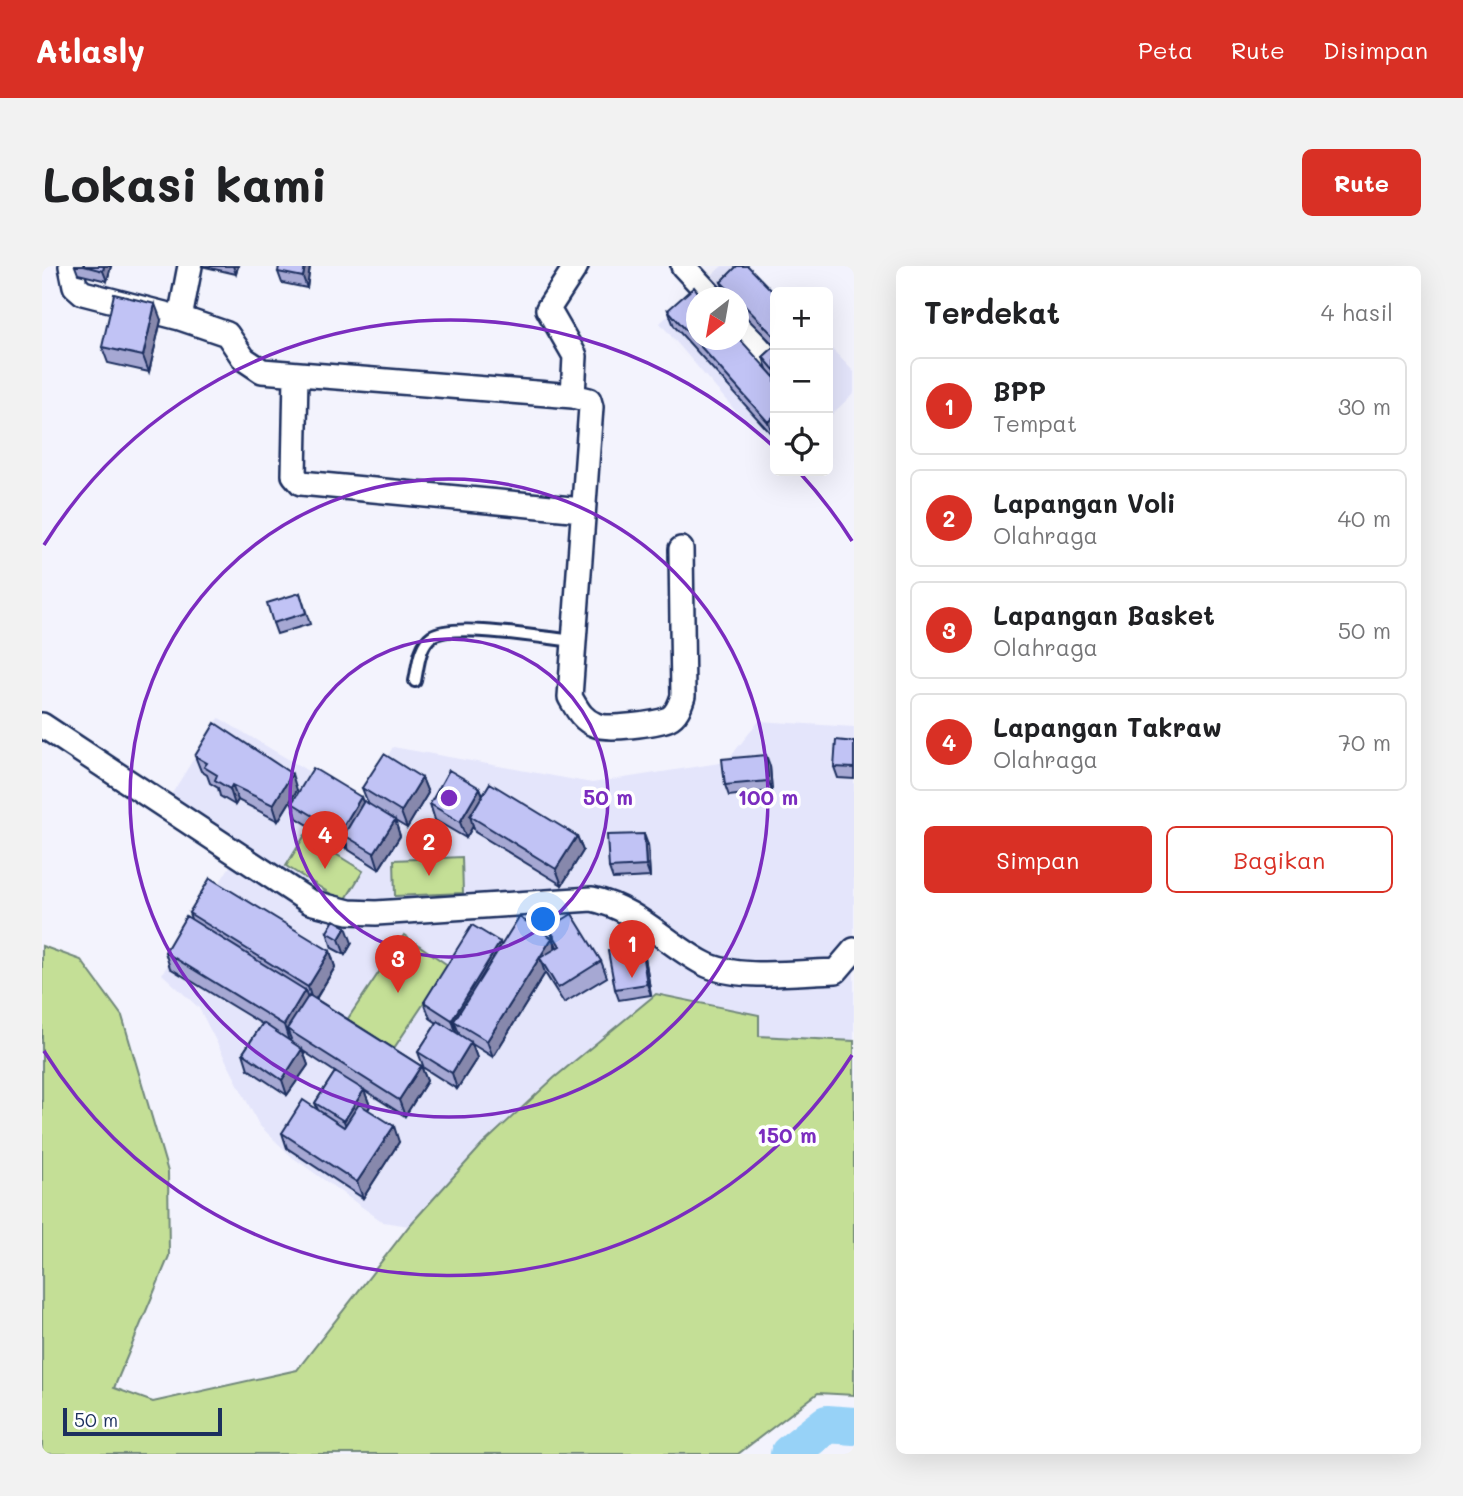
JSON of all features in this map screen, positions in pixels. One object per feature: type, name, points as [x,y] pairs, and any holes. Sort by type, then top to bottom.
[{"type":"street","points":[[71,266],[75,286],[83,293],[180,317],[227,334],[252,366],[262,371],[585,397],[591,407],[570,697],[579,713],[593,724],[606,728],[669,719],[678,710],[683,696],[681,549]]},
{"type":"street","points":[[180,317],[190,266]]},
{"type":"street","points":[[573,396],[575,356],[548,309],[576,266]]},
{"type":"street","points":[[683,266],[703,287]]},
{"type":"street","points":[[749,338],[765,355]]},
{"type":"street","points":[[296,375],[294,475],[301,483],[582,510]]},
{"type":"street","points":[[42,725],[310,902],[349,912],[376,913],[592,899],[621,908],[703,963],[720,970],[736,972],[836,971],[854,950]]},
{"type":"lane","points":[[415,681],[425,644],[433,635],[457,629],[574,641]]},
{"type":"shaded area","points":[[722,266],[749,266],[770,288],[770,444],[744,421],[660,323],[686,299],[686,350],[749,350],[749,287],[699,287]]},
{"type":"shaded area","points":[[833,350],[854,372],[854,393],[833,413]]},
{"type":"shaded area","points":[[219,718],[360,802],[393,747],[592,783],[726,762],[759,721],[854,727],[854,1041],[758,1036],[656,994],[554,1078],[409,1226],[383,1222],[292,1157],[259,1125],[199,1008],[162,974],[237,855],[163,808]]},
{"type":"green space","points":[[305,835],[363,871],[344,902],[286,866]]},
{"type":"green space","points":[[462,857],[463,893],[395,896],[394,860]]},
{"type":"green space","points":[[404,935],[449,966],[392,1051],[347,1020]]},
{"type":"green space","points":[[42,946],[81,960],[122,1016],[168,1172],[169,1256],[114,1388],[153,1402],[297,1370],[409,1226],[482,1145],[554,1078],[656,994],[759,1015],[759,1036],[854,1041],[854,1395],[818,1393],[738,1454],[42,1454]]},
{"type":"building","points":[[84,266],[104,266],[103,271]]},
{"type":"building","points":[[279,266],[305,266],[303,277],[278,272]]},
{"type":"building","points":[[737,266],[748,266],[770,289],[770,332],[749,310],[749,287],[726,287],[721,282]]},
{"type":"building","points":[[114,294],[155,304],[143,356],[102,347]]},
{"type":"building","points":[[686,294],[686,330],[668,310]]},
{"type":"building","points":[[749,349],[770,372],[768,422],[704,350]]},
{"type":"building","points":[[770,351],[770,365],[763,357]]},
{"type":"building","points":[[300,593],[306,613],[273,623],[267,603]]},
{"type":"building","points":[[215,723],[292,774],[273,805],[232,785],[230,789],[215,780],[217,775],[204,767],[207,763],[195,756]]},
{"type":"building","points":[[836,740],[854,742],[854,768],[834,767]]},
{"type":"building","points":[[384,754],[422,778],[401,812],[362,788]]},
{"type":"building","points":[[766,755],[768,781],[725,785],[722,759]]},
{"type":"building","points":[[313,768],[361,797],[340,832],[292,803]]},
{"type":"building","points":[[449,770],[480,788],[460,822],[430,804]]},
{"type":"building","points":[[490,783],[577,836],[556,869],[470,816]]},
{"type":"building","points":[[364,801],[395,820],[374,853],[344,835]]},
{"type":"building","points":[[644,834],[646,866],[609,868],[607,835]]},
{"type":"building","points":[[210,878],[330,951],[308,987],[189,913]]},
{"type":"building","points":[[572,914],[601,961],[558,988],[540,958],[560,946],[549,928]]},
{"type":"building","points":[[186,916],[305,990],[284,1025],[165,952]]},
{"type":"building","points":[[519,917],[552,938],[487,1041],[454,1021]]},
{"type":"building","points":[[334,920],[346,927],[339,939],[327,932]]},
{"type":"building","points":[[472,925],[500,942],[452,1020],[424,1002]]},
{"type":"building","points":[[641,946],[647,984],[615,989],[608,951]]},
{"type":"building","points":[[309,995],[421,1066],[399,1100],[287,1029]]},
{"type":"building","points":[[438,1021],[471,1042],[452,1073],[418,1052]]},
{"type":"building","points":[[263,1023],[302,1049],[282,1080],[243,1053]]},
{"type":"building","points":[[335,1072],[364,1090],[344,1121],[315,1103]]},
{"type":"building","points":[[303,1100],[344,1127],[359,1104],[394,1126],[357,1182],[282,1133]]},
{"type":"waterway","points":[[789,1454],[827,1424],[854,1426]]},
{"type":"place","name":"Lapangan Takraw","points":[[325,869]]},
{"type":"place","name":"Lapangan Voli","points":[[429,876]]},
{"type":"place","name":"BPP","points":[[632,978]]},
{"type":"place","name":"Lapangan Basket","points":[[398,993]]}]
